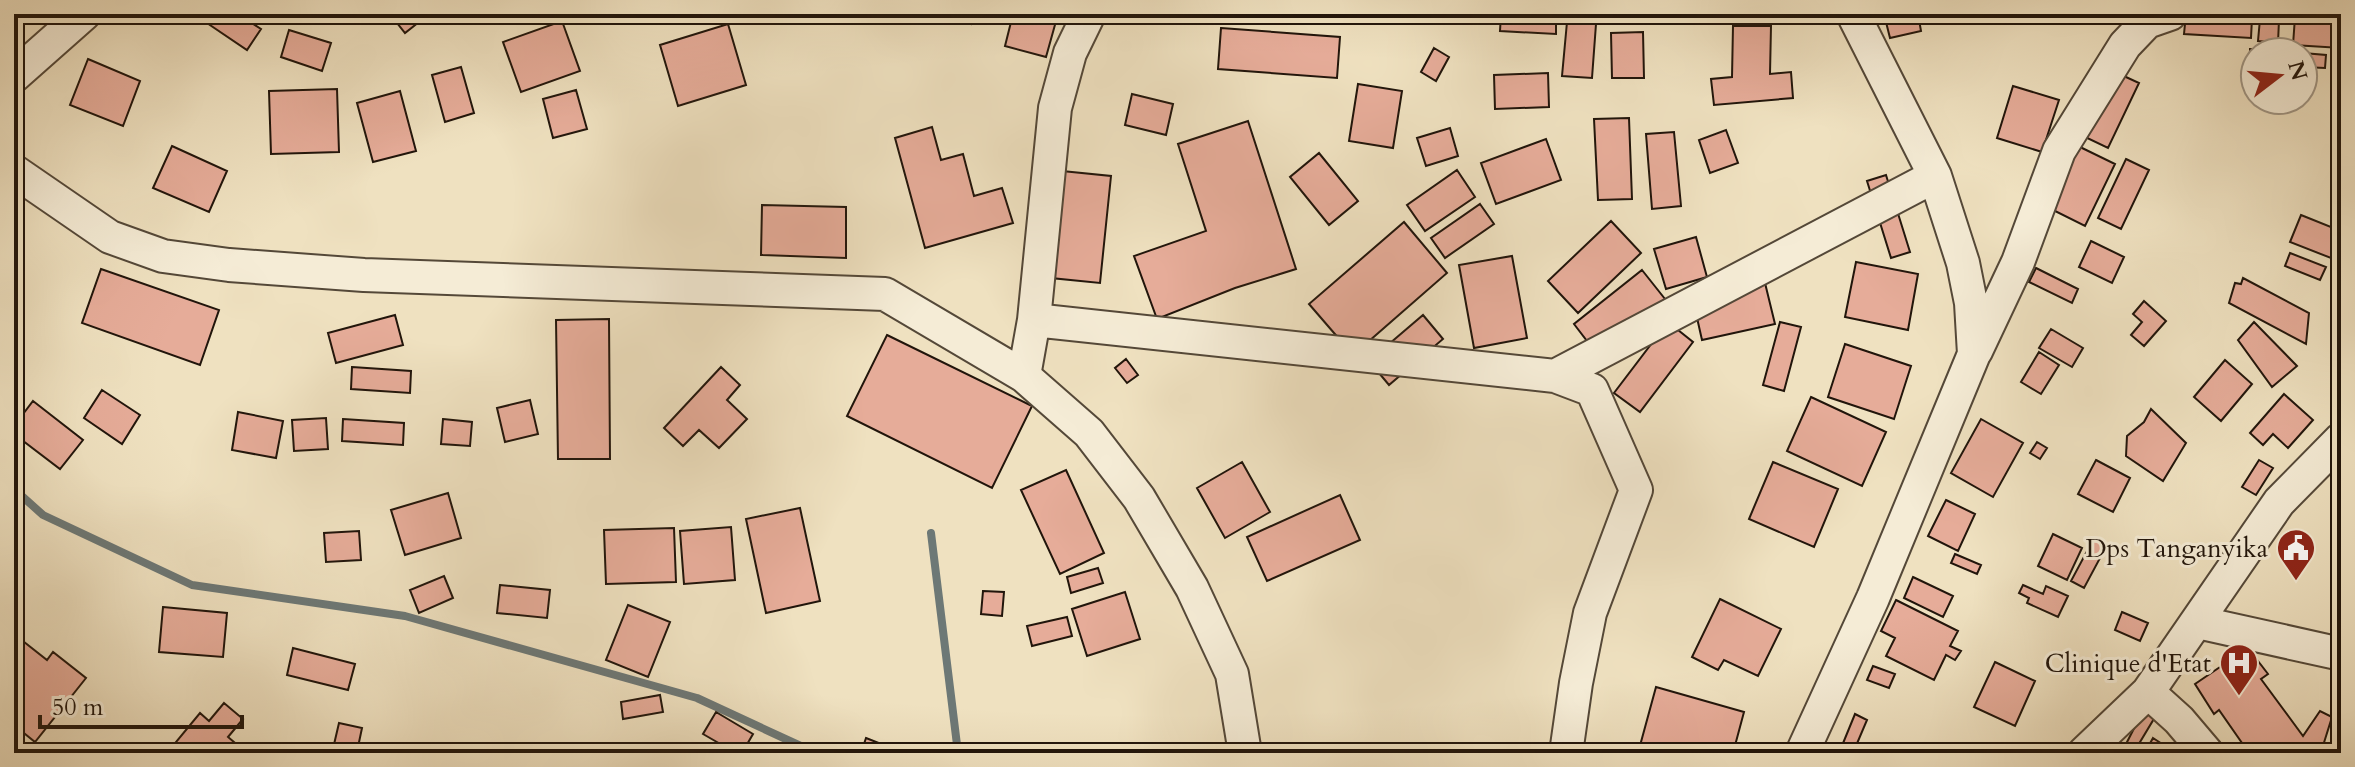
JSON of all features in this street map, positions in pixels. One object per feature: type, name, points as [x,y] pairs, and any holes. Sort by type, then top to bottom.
[{"type":"street","points":[[14,76],[84,14]]},
{"type":"street","points":[[1024,376],[1034,320],[1055,108],[1070,53],[1089,14]]},
{"type":"street","points":[[1802,753],[1873,598],[1974,354],[2018,262],[2059,151],[2125,45],[2147,22],[2170,14]]},
{"type":"street","points":[[1859,18],[1935,176],[1963,263],[1971,303],[1974,354]]},
{"type":"street","points":[[14,171],[110,237],[163,256],[229,265],[364,275],[885,294],[1024,376],[1089,433],[1139,498],[1192,588],[1232,674],[1245,753]]},
{"type":"street","points":[[1555,376],[1935,176]]},
{"type":"street","points":[[1034,320],[1555,376],[1592,390],[1636,490],[1590,613],[1566,753]]},
{"type":"street","points":[[2084,753],[2148,692],[2279,502],[2341,439]]},
{"type":"street","points":[[2197,622],[2341,654]]},
{"type":"street","points":[[2148,692],[2179,720],[2207,753]]},
{"type":"building","points":[[208,14],[238,14],[261,29],[247,50],[204,21]]},
{"type":"building","points":[[390,14],[429,14],[405,33]]},
{"type":"building","points":[[850,14],[876,14],[874,22]]},
{"type":"building","points":[[929,14],[974,14],[971,24]]},
{"type":"building","points":[[1013,14],[1058,14],[1046,57],[1005,46]]},
{"type":"building","points":[[1501,14],[1556,14],[1556,34],[1500,31]]},
{"type":"building","points":[[1884,14],[1918,14],[1921,31],[1890,38]]},
{"type":"building","points":[[2186,14],[2252,18],[2251,36],[2184,34]]},
{"type":"building","points":[[2295,17],[2341,20],[2341,48],[2319,47],[2319,36],[2294,36]]},
{"type":"building","points":[[2260,19],[2279,20],[2278,36],[2258,36]]},
{"type":"building","points":[[562,21],[580,71],[521,92],[503,42]]},
{"type":"building","points":[[1567,22],[1596,24],[1592,78],[1562,76]]},
{"type":"building","points":[[728,24],[746,85],[678,106],[660,45]]},
{"type":"building","points":[[1733,26],[1771,26],[1770,74],[1791,72],[1793,98],[1714,105],[1711,79],[1732,77]]},
{"type":"building","points":[[1221,28],[1340,37],[1337,78],[1218,69]]},
{"type":"building","points":[[289,30],[331,43],[322,71],[281,57]]},
{"type":"building","points":[[1643,32],[1644,78],[1612,78],[1611,33]]},
{"type":"building","points":[[1434,48],[1449,57],[1436,81],[1421,72]]},
{"type":"building","points":[[2319,54],[2326,55],[2325,68],[2319,68]]},
{"type":"building","points":[[88,59],[140,81],[123,126],[70,105]]},
{"type":"building","points":[[461,67],[474,113],[445,122],[432,75]]},
{"type":"building","points":[[2113,71],[2139,83],[2108,148],[2083,136]]},
{"type":"building","points":[[1548,73],[1549,107],[1495,109],[1494,75]]},
{"type":"building","points":[[1358,84],[1402,91],[1393,148],[1349,141]]},
{"type":"building","points":[[2013,86],[2059,100],[2042,152],[1997,138]]},
{"type":"building","points":[[337,89],[339,152],[271,154],[269,91]]},
{"type":"building","points":[[576,90],[587,129],[553,138],[543,99]]},
{"type":"building","points":[[400,91],[416,151],[373,162],[357,103]]},
{"type":"building","points":[[1132,94],[1173,104],[1166,135],[1125,125]]},
{"type":"building","points":[[1629,118],[1632,199],[1598,200],[1594,119]]},
{"type":"building","points":[[1248,121],[1296,269],[1235,288],[1157,319],[1134,256],[1206,231],[1178,144]]},
{"type":"building","points":[[932,127],[941,160],[963,154],[974,196],[1002,188],[1013,223],[925,248],[895,138]]},
{"type":"building","points":[[1450,128],[1458,156],[1426,166],[1417,138]]},
{"type":"building","points":[[1726,130],[1738,163],[1710,173],[1699,140]]},
{"type":"building","points":[[1674,132],[1681,206],[1652,209],[1646,134]]},
{"type":"building","points":[[1546,139],[1561,180],[1496,204],[1481,163]]},
{"type":"building","points":[[172,146],[227,171],[209,212],[153,188]]},
{"type":"building","points":[[2078,146],[2115,164],[2085,226],[2049,208]]},
{"type":"building","points":[[1319,153],[1358,201],[1329,225],[1290,177]]},
{"type":"building","points":[[2126,159],[2149,170],[2121,229],[2098,218]]},
{"type":"building","points":[[1457,170],[1475,197],[1425,231],[1407,205]]},
{"type":"building","points":[[1062,171],[1111,176],[1100,283],[1051,278]]},
{"type":"building","points":[[1886,175],[1910,252],[1891,258],[1867,181]]},
{"type":"building","points":[[1480,204],[1494,224],[1445,258],[1431,238]]},
{"type":"building","points":[[762,205],[846,207],[846,258],[761,255]]},
{"type":"building","points":[[2301,215],[2341,231],[2331,258],[2290,242]]},
{"type":"building","points":[[1611,221],[1641,253],[1578,313],[1548,281]]},
{"type":"building","points":[[1404,222],[1447,273],[1353,355],[1309,304]]},
{"type":"building","points":[[1696,237],[1707,277],[1666,289],[1654,249]]},
{"type":"building","points":[[2091,241],[2124,257],[2112,283],[2079,267]]},
{"type":"building","points":[[2290,253],[2326,267],[2320,280],[2285,266]]},
{"type":"building","points":[[1512,256],[1527,338],[1474,348],[1459,265]]},
{"type":"building","points":[[1856,262],[1918,274],[1908,330],[1845,317]]},
{"type":"building","points":[[2036,268],[2078,289],[2072,303],[2029,282]]},
{"type":"building","points":[[101,269],[219,310],[200,365],[82,323]]},
{"type":"building","points":[[1642,270],[1665,299],[1597,354],[1574,324]]},
{"type":"building","points":[[2243,278],[2309,313],[2306,344],[2229,303],[2235,283],[2241,284]]},
{"type":"building","points":[[1765,283],[1775,324],[1702,340],[1693,300]]},
{"type":"building","points":[[2144,301],[2166,321],[2144,346],[2131,335],[2142,322],[2133,314]]},
{"type":"building","points":[[395,315],[403,345],[336,363],[328,333]]},
{"type":"building","points":[[1423,315],[1443,339],[1389,385],[1369,361]]},
{"type":"building","points":[[609,319],[610,459],[558,459],[556,320]]},
{"type":"building","points":[[1668,322],[1693,342],[1640,412],[1614,393]]},
{"type":"building","points":[[1780,322],[1801,327],[1784,391],[1763,385]]},
{"type":"building","points":[[2254,322],[2297,366],[2272,387],[2238,340]]},
{"type":"building","points":[[2051,329],[2083,348],[2072,367],[2039,348]]},
{"type":"building","points":[[887,335],[1032,406],[992,488],[847,416]]},
{"type":"building","points":[[1845,344],[1911,366],[1894,419],[1828,397]]},
{"type":"building","points":[[2039,352],[2059,365],[2041,394],[2021,382]]},
{"type":"building","points":[[1126,359],[1138,375],[1127,383],[1115,368]]},
{"type":"building","points":[[2225,360],[2252,384],[2221,421],[2194,397]]},
{"type":"building","points":[[352,367],[411,371],[410,393],[351,389]]},
{"type":"building","points":[[721,367],[740,385],[727,400],[747,419],[719,448],[699,430],[683,446],[664,428]]},
{"type":"building","points":[[102,390],[140,415],[122,444],[84,418]]},
{"type":"building","points":[[2284,394],[2313,420],[2288,448],[2273,434],[2263,445],[2250,433]]},
{"type":"building","points":[[1811,397],[1886,432],[1862,486],[1787,451]]},
{"type":"building","points":[[530,400],[538,434],[505,442],[497,408]]},
{"type":"building","points":[[33,401],[83,440],[60,469],[14,434],[14,426]]},
{"type":"building","points":[[2151,409],[2186,443],[2163,481],[2126,456],[2127,436],[2144,422]]},
{"type":"building","points":[[238,412],[283,421],[276,458],[232,450]]},
{"type":"building","points":[[326,418],[328,449],[294,451],[292,420]]},
{"type":"building","points":[[343,419],[404,423],[403,445],[342,441]]},
{"type":"building","points":[[443,419],[472,422],[470,446],[441,444]]},
{"type":"building","points":[[1981,419],[2023,443],[1993,497],[1951,473]]},
{"type":"building","points":[[2037,442],[2047,448],[2040,459],[2030,453]]},
{"type":"building","points":[[2096,460],[2130,478],[2113,512],[2078,494]]},
{"type":"building","points":[[2259,460],[2273,468],[2256,495],[2242,487]]},
{"type":"building","points":[[1242,462],[1270,512],[1225,538],[1197,488]]},
{"type":"building","points":[[1773,462],[1838,489],[1814,547],[1749,519]]},
{"type":"building","points":[[1066,470],[1104,553],[1060,574],[1021,490]]},
{"type":"building","points":[[448,493],[461,538],[405,555],[391,510]]},
{"type":"building","points":[[1340,495],[1360,540],[1267,581],[1247,537]]},
{"type":"building","points":[[1946,500],[1975,514],[1958,551],[1928,536]]},
{"type":"building","points":[[800,508],[820,601],[766,613],[746,519]]},
{"type":"building","points":[[731,527],[735,580],[684,584],[680,531]]},
{"type":"building","points":[[674,528],[676,582],[606,584],[604,530]]},
{"type":"building","points":[[359,531],[361,560],[326,562],[324,533]]},
{"type":"building","points":[[2053,534],[2082,548],[2067,580],[2038,566]]},
{"type":"building","points":[[2094,538],[2107,545],[2084,588],[2071,581]]},
{"type":"building","points":[[1955,554],[1981,565],[1977,574],[1951,563]]},
{"type":"building","points":[[1098,568],[1103,583],[1071,593],[1067,577]]},
{"type":"building","points":[[444,576],[453,598],[419,613],[410,590]]},
{"type":"building","points":[[1913,577],[1953,596],[1943,617],[1904,598]]},
{"type":"building","points":[[500,585],[550,590],[547,618],[497,613]]},
{"type":"building","points":[[2023,585],[2043,594],[2046,586],[2068,596],[2058,617],[2027,603],[2029,598],[2019,593]]},
{"type":"building","points":[[983,591],[1004,592],[1002,616],[981,614]]},
{"type":"building","points":[[1125,592],[1140,639],[1087,656],[1072,609]]},
{"type":"building","points":[[1720,599],[1781,629],[1758,676],[1724,660],[1718,670],[1692,657]]},
{"type":"building","points":[[1896,600],[1958,631],[1950,646],[1961,651],[1955,660],[1946,655],[1934,680],[1886,656],[1895,638],[1881,631]]},
{"type":"building","points":[[628,605],[670,622],[648,677],[606,660]]},
{"type":"building","points":[[163,607],[227,613],[223,657],[159,652]]},
{"type":"building","points":[[2122,612],[2148,623],[2140,641],[2115,630]]},
{"type":"building","points":[[1067,617],[1072,636],[1032,646],[1027,626]]},
{"type":"building","points":[[14,634],[47,660],[53,652],[86,678],[35,742],[14,725]]},
{"type":"building","points":[[293,648],[355,664],[348,690],[287,675]]},
{"type":"building","name":"Clinique d'Etat","points":[[2248,648],[2268,674],[2261,679],[2303,736],[2320,711],[2332,717],[2322,749],[2341,753],[2249,753],[2219,710],[2214,714],[2195,684]]},
{"type":"building","points":[[1995,662],[2035,681],[2015,726],[1974,707]]},
{"type":"building","points":[[1873,666],[1895,674],[1889,688],[1867,680]]},
{"type":"building","points":[[1656,687],[1744,712],[1733,753],[1638,753]]},
{"type":"building","points":[[660,695],[663,712],[623,719],[621,702]]},
{"type":"building","points":[[224,703],[243,719],[228,737],[235,743],[227,753],[177,753],[171,748],[200,713],[209,721]]},
{"type":"building","points":[[2146,705],[2158,712],[2134,752],[2125,746]]},
{"type":"building","points":[[716,712],[753,734],[742,753],[736,753],[703,734]]},
{"type":"building","points":[[1855,714],[1867,720],[1853,753],[1839,753]]},
{"type":"building","points":[[339,723],[362,728],[358,747],[384,753],[332,753]]},
{"type":"building","points":[[866,738],[884,745],[881,753],[861,753]]},
{"type":"building","points":[[2153,738],[2176,753],[2157,753],[2148,747]]},
{"type":"waterway","points":[[14,489],[43,515],[192,585],[405,616],[697,698],[816,753]]},
{"type":"waterway","points":[[931,533],[958,753]]},
{"type":"place","name":"Dps Tanganyika","points":[[2296,582]]},
{"type":"place","name":"Clinique d'Etat","points":[[2239,697]]}]
